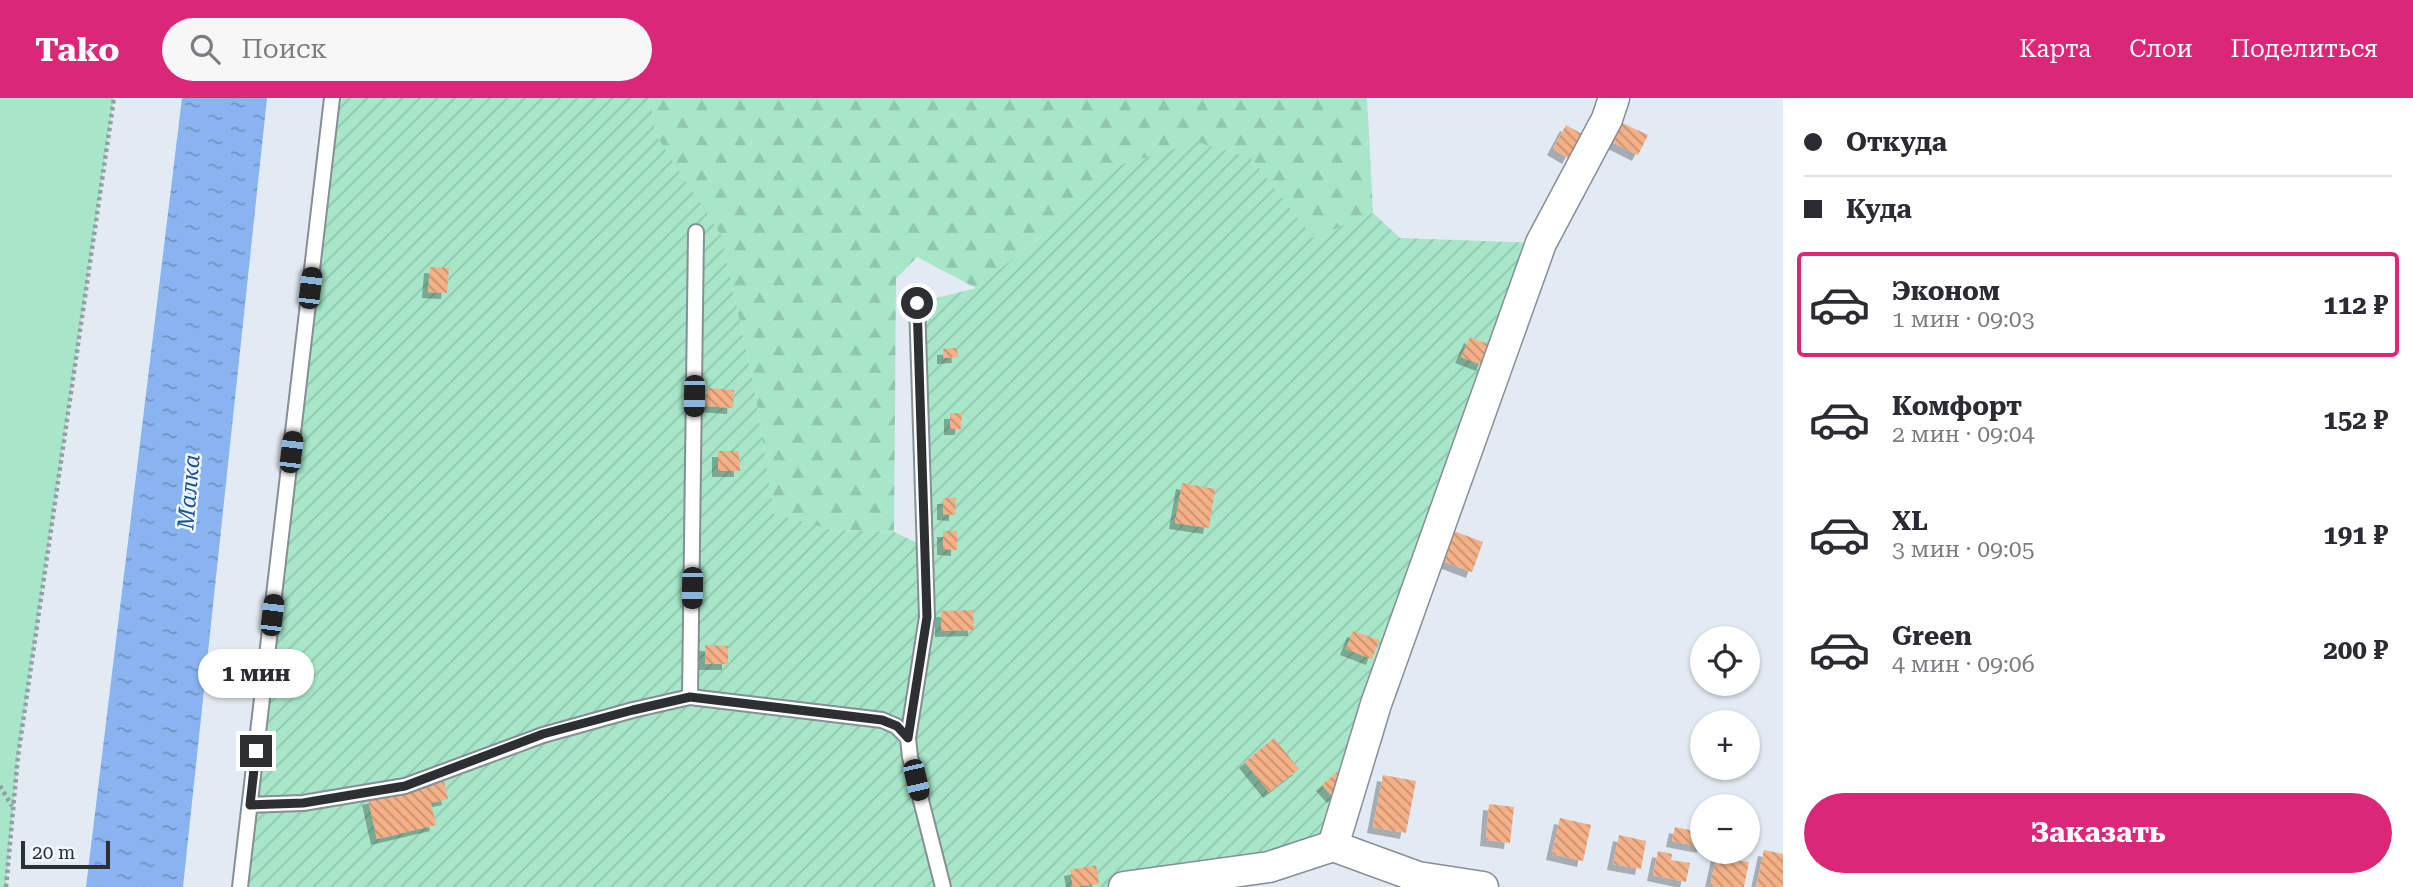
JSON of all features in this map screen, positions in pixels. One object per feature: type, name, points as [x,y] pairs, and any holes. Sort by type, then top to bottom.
[{"type":"street","points":[[1333,846],[1376,704],[1541,243],[1607,119],[1614,98]]},
{"type":"street","points":[[1138,886],[1269,877],[1333,846],[1418,877],[1483,887]]},
{"type":"lane","points":[[240,887],[332,98]]},
{"type":"lane","points":[[690,697],[696,232]]},
{"type":"lane","points":[[917,303],[927,617],[908,738],[910,757],[943,887]]},
{"type":"lane","points":[[250,805],[303,803],[405,786],[543,734],[690,697],[882,720],[897,726],[908,738]]},
{"type":"path","points":[[6,887],[18,756],[114,98]]},
{"type":"path","points":[[0,786],[13,808]]},
{"type":"green space","points":[[0,98],[114,98],[18,756],[6,887],[0,887]]},
{"type":"green space","points":[[332,98],[651,98],[655,134],[721,235],[754,387],[774,514],[833,530],[894,532],[924,546],[917,303],[976,288],[1041,236],[1113,167],[1197,142],[1251,158],[1313,238],[1373,213],[1400,238],[1541,243],[1333,846],[1145,887],[240,887]]},
{"type":"green space","points":[[651,98],[1367,98],[1373,213],[1313,239],[1251,158],[1041,236],[976,288],[917,257],[896,279],[894,532],[833,530],[774,515],[754,387],[721,236],[655,134]]},
{"type":"water","name":"Малка","points":[[182,98],[267,98],[183,887],[86,887]]},
{"type":"building","points":[[1620,122],[1648,135],[1638,155],[1610,141]]},
{"type":"building","points":[[1566,125],[1582,134],[1568,158],[1553,149]]},
{"type":"building","points":[[430,267],[449,268],[447,293],[428,292]]},
{"type":"building","points":[[1470,337],[1490,345],[1482,365],[1461,357]]},
{"type":"building","points":[[957,348],[958,357],[943,358],[943,349]]},
{"type":"building","points":[[707,388],[734,390],[733,408],[705,406]]},
{"type":"building","points":[[950,413],[962,413],[961,429],[950,429]]},
{"type":"building","points":[[718,451],[739,451],[740,471],[718,471]]},
{"type":"building","points":[[1182,483],[1215,489],[1209,528],[1175,523]]},
{"type":"building","points":[[943,498],[956,498],[955,515],[943,514]]},
{"type":"building","points":[[1451,530],[1483,542],[1472,572],[1440,560]]},
{"type":"building","points":[[943,531],[957,531],[957,550],[943,549]]},
{"type":"building","points":[[973,610],[974,630],[941,631],[941,611]]},
{"type":"building","points":[[1353,631],[1379,640],[1372,659],[1346,649]]},
{"type":"building","points":[[705,645],[728,646],[728,664],[705,664]]},
{"type":"building","points":[[1274,738],[1299,769],[1269,792],[1245,762]]},
{"type":"building","points":[[1337,772],[1347,784],[1333,797],[1322,785]]},
{"type":"building","points":[[1383,775],[1416,781],[1406,833],[1373,827]]},
{"type":"building","points":[[444,781],[448,799],[431,803],[436,825],[377,839],[368,799]]},
{"type":"building","points":[[1489,804],[1514,807],[1510,843],[1486,840]]},
{"type":"building","points":[[1560,818],[1591,825],[1583,861],[1552,854]]},
{"type":"building","points":[[1675,827],[1690,830],[1690,844],[1672,841]]},
{"type":"building","points":[[1619,835],[1646,841],[1641,869],[1613,864]]},
{"type":"building","points":[[1764,850],[1783,854],[1783,887],[1756,887]]},
{"type":"building","points":[[1658,851],[1672,854],[1671,860],[1690,863],[1686,882],[1653,875]]},
{"type":"building","points":[[1715,864],[1749,864],[1744,887],[1710,886]]},
{"type":"building","points":[[1096,865],[1099,884],[1073,887],[1070,870]]},
{"type":"route","points":[[256,751],[250,805],[303,803],[405,786],[543,734],[690,697],[882,720],[897,726],[908,738],[927,617],[917,303]]}]
